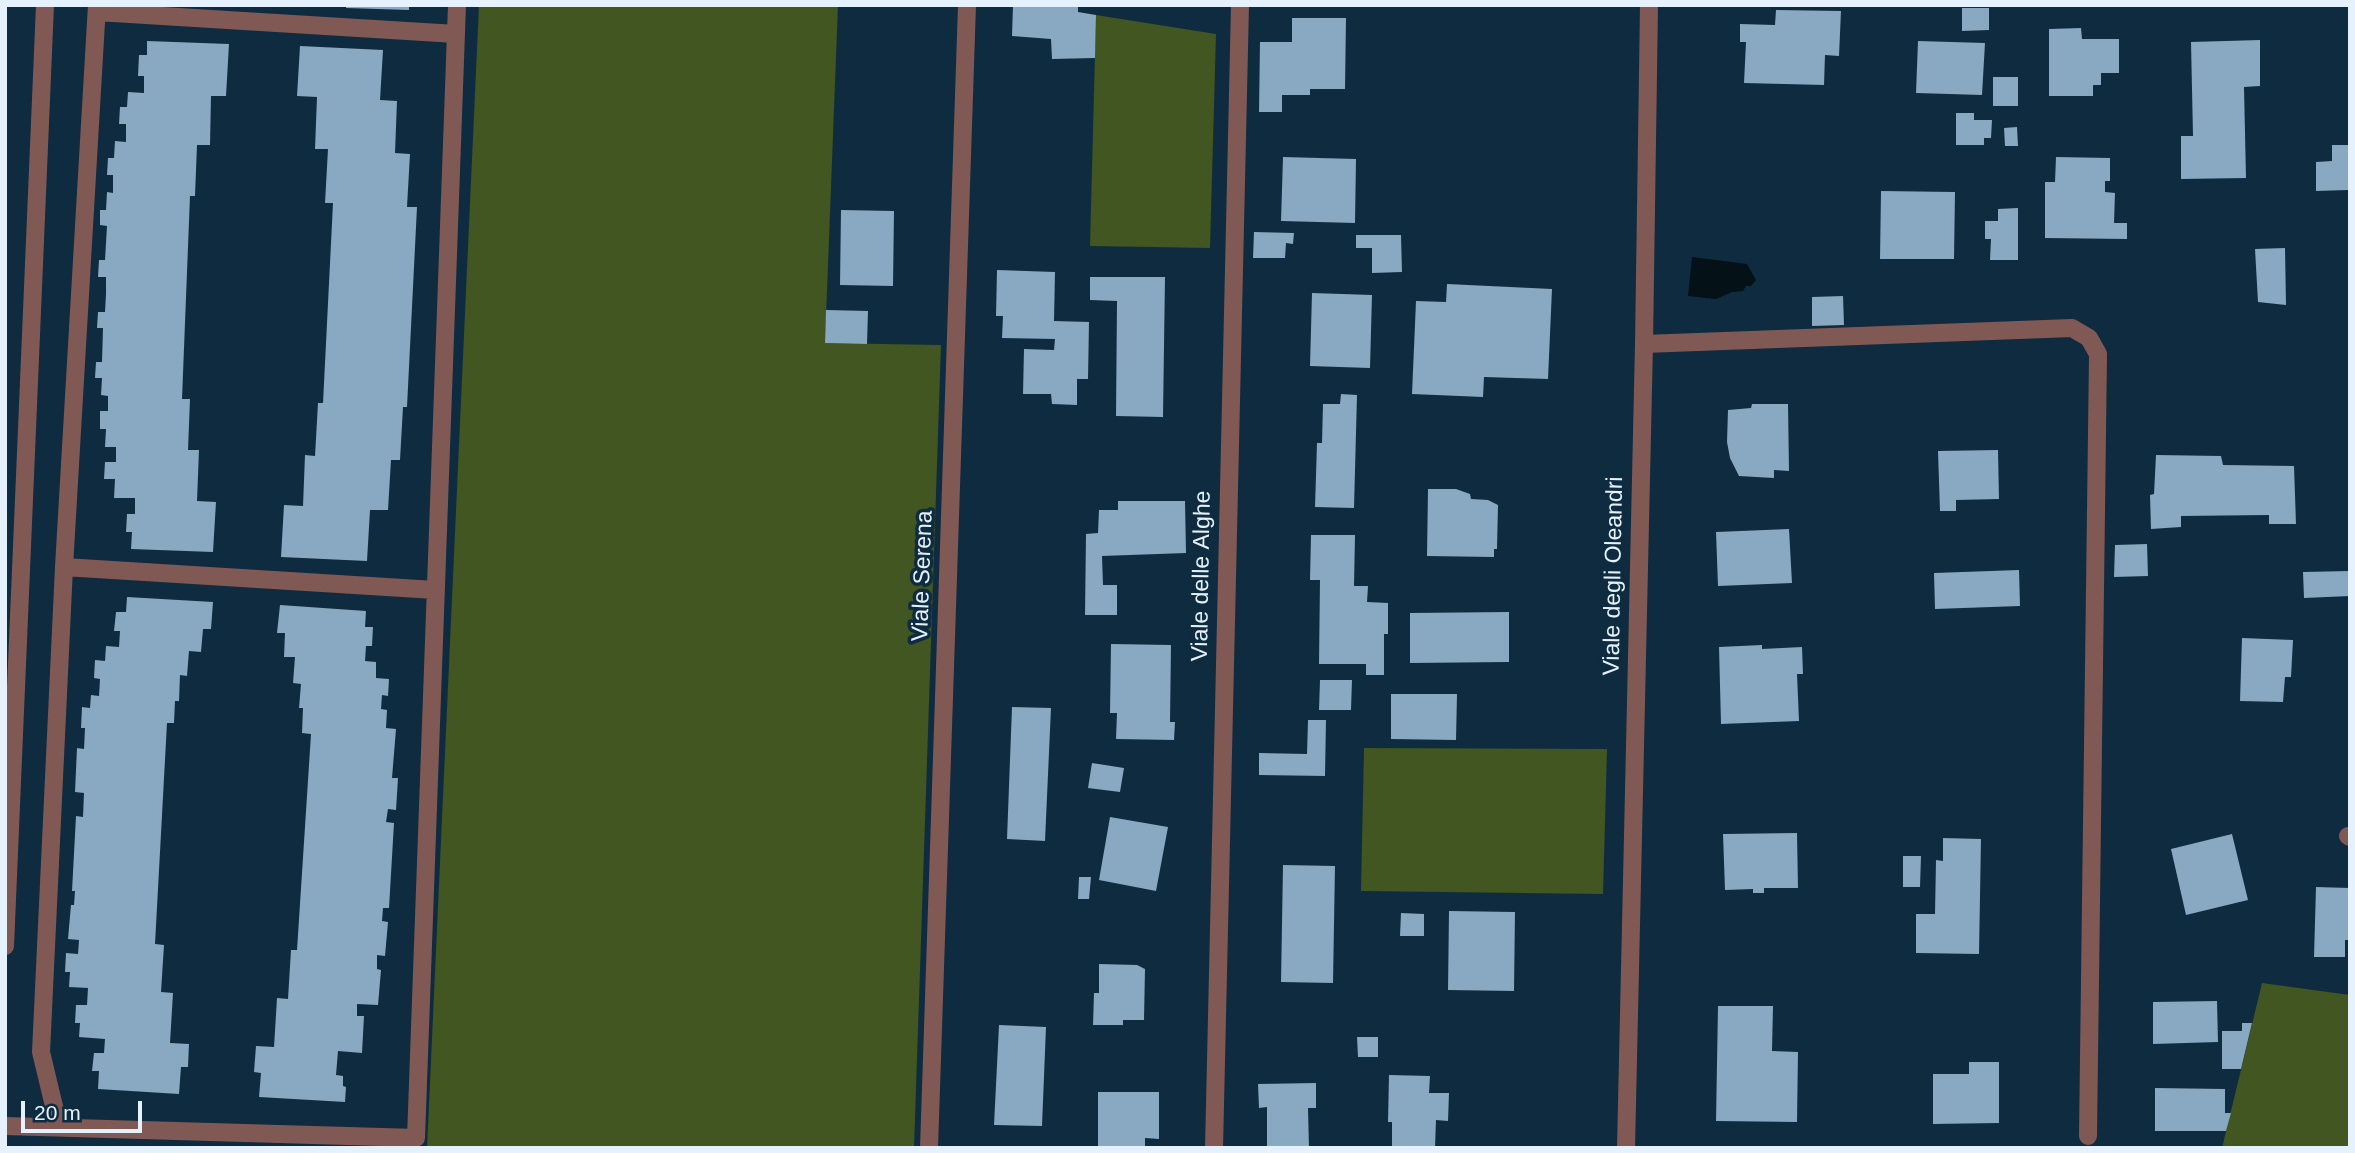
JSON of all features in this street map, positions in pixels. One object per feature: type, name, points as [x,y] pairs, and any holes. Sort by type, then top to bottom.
[{"type":"street","points":[[5,946],[45,5]]},
{"type":"street","points":[[5,1126],[416,1138],[457,5]]},
{"type":"street","name":"Viale Serena","points":[[929,1148],[967,5]]},
{"type":"street","name":"Viale delle Alghe","points":[[1214,1148],[1240,5]]},
{"type":"street","name":"Viale degli Oleandri","points":[[1626,1148],[1644,344],[1648,5]]},
{"type":"street","points":[[59,1127],[41,1052],[64,567],[97,8],[456,34]]},
{"type":"street","points":[[1644,344],[2071,328],[2089,338],[2098,354],[2088,1136]]},
{"type":"street","points":[[64,567],[435,590]]},
{"type":"green space","points":[[479,5],[838,5],[825,343],[941,345],[914,1148],[427,1148]]},
{"type":"green space","points":[[1096,15],[1216,34],[1210,248],[1090,246]]},
{"type":"green space","points":[[1364,748],[1607,749],[1603,894],[1361,891]]},
{"type":"green space","points":[[2262,983],[2350,995],[2350,1148],[2222,1148]]},
{"type":"shaded area","points":[[1692,257],[1747,264],[1756,280],[1743,291],[1732,292],[1716,299],[1688,296]]},
{"type":"building","points":[[346,5],[409,5],[409,10],[346,8]]},
{"type":"building","points":[[1013,5],[1078,5],[1078,12],[1096,15],[1095,58],[1052,59],[1051,39],[1012,36]]},
{"type":"building","points":[[1962,8],[1989,8],[1989,30],[1962,31]]},
{"type":"building","points":[[1776,10],[1841,11],[1839,56],[1825,55],[1824,85],[1744,83],[1746,42],[1740,42],[1740,24],[1775,25]]},
{"type":"building","points":[[1292,18],[1346,18],[1345,89],[1310,89],[1310,95],[1282,95],[1282,112],[1259,112],[1260,42],[1292,42]]},
{"type":"building","points":[[2081,28],[2082,39],[2119,39],[2119,73],[2101,73],[2101,85],[2093,85],[2093,96],[2049,96],[2049,29]]},
{"type":"building","points":[[2260,40],[2260,86],[2244,87],[2246,178],[2181,179],[2181,136],[2193,136],[2191,42]]},
{"type":"building","points":[[147,41],[229,44],[226,96],[211,96],[210,145],[197,145],[195,196],[190,196],[182,399],[190,399],[188,450],[199,450],[197,501],[216,502],[213,552],[131,549],[132,532],[126,532],[127,514],[135,514],[135,498],[114,498],[115,479],[104,479],[105,462],[116,462],[116,447],[105,447],[106,429],[100,429],[100,411],[108,411],[108,396],[101,395],[102,378],[95,378],[96,362],[102,362],[103,328],[97,328],[98,312],[105,312],[106,294],[106,277],[98,277],[99,260],[105,260],[107,226],[100,225],[100,210],[106,210],[107,192],[113,193],[113,175],[107,175],[108,158],[114,158],[115,141],[126,142],[126,124],[119,124],[120,107],[127,107],[128,92],[144,93],[144,76],[138,76],[139,55],[147,55]]},
{"type":"building","points":[[1918,41],[1985,43],[1982,95],[1916,93]]},
{"type":"building","points":[[300,46],[383,50],[380,100],[397,101],[395,153],[410,154],[407,207],[417,207],[407,407],[403,407],[400,460],[391,460],[388,510],[370,510],[367,561],[281,557],[284,505],[303,506],[305,455],[315,456],[318,403],[323,403],[333,203],[325,203],[328,149],[315,149],[317,97],[297,96]]},
{"type":"building","points":[[1993,77],[2018,77],[2018,106],[1993,106]]},
{"type":"building","points":[[1956,113],[1974,113],[1974,120],[1992,120],[1991,138],[1984,138],[1984,145],[1956,145]]},
{"type":"building","points":[[2017,127],[2018,146],[2005,146],[2004,128]]},
{"type":"building","points":[[2332,145],[2350,145],[2348,190],[2316,191],[2316,162],[2332,161]]},
{"type":"building","points":[[1283,157],[1356,159],[1355,223],[1281,221]]},
{"type":"building","points":[[2056,157],[2110,158],[2110,181],[2105,181],[2105,192],[2115,193],[2114,223],[2127,223],[2127,239],[2045,238],[2045,182],[2055,182]]},
{"type":"building","points":[[1881,191],[1955,192],[1954,259],[1880,259]]},
{"type":"building","points":[[2018,208],[2018,260],[1990,260],[1991,239],[1985,239],[1985,221],[1998,221],[1998,209]]},
{"type":"building","points":[[841,210],[894,211],[893,286],[840,285]]},
{"type":"building","points":[[1254,232],[1294,233],[1293,244],[1286,243],[1285,258],[1253,258]]},
{"type":"building","points":[[1356,235],[1401,235],[1402,272],[1372,273],[1372,248],[1356,248]]},
{"type":"building","points":[[2285,248],[2286,305],[2258,302],[2255,249]]},
{"type":"building","points":[[997,270],[1055,272],[1054,321],[1089,322],[1088,379],[1077,379],[1077,405],[1052,404],[1051,394],[1023,394],[1024,349],[1054,350],[1055,339],[1002,338],[1003,316],[996,316]]},
{"type":"building","points":[[1090,277],[1165,277],[1163,417],[1116,416],[1117,301],[1090,300]]},
{"type":"building","points":[[1447,284],[1552,289],[1548,379],[1484,377],[1483,397],[1412,394],[1416,301],[1446,302]]},
{"type":"building","points":[[1312,293],[1372,295],[1370,368],[1310,366]]},
{"type":"building","points":[[1843,296],[1844,325],[1812,326],[1812,297]]},
{"type":"building","points":[[826,310],[868,311],[867,344],[825,343]]},
{"type":"building","points":[[1341,394],[1357,395],[1354,508],[1315,507],[1317,443],[1322,443],[1323,404],[1340,404]]},
{"type":"building","points":[[1752,404],[1788,404],[1789,471],[1774,470],[1774,478],[1739,476],[1730,458],[1727,442],[1728,410],[1751,408]]},
{"type":"building","points":[[1998,450],[1999,499],[1956,500],[1956,511],[1940,511],[1938,451]]},
{"type":"building","points":[[2156,455],[2221,456],[2223,465],[2294,466],[2296,524],[2269,524],[2269,515],[2181,516],[2181,527],[2151,529],[2150,495],[2154,494]]},
{"type":"building","points":[[1428,489],[1456,489],[1470,494],[1471,499],[1488,500],[1498,505],[1497,549],[1494,549],[1494,557],[1427,556]]},
{"type":"building","points":[[1118,501],[1185,501],[1186,553],[1102,556],[1103,585],[1117,585],[1117,615],[1085,615],[1086,534],[1098,533],[1099,510],[1118,510]]},
{"type":"building","points":[[1789,529],[1792,583],[1718,586],[1716,532]]},
{"type":"building","points":[[1311,535],[1355,535],[1354,586],[1368,586],[1367,602],[1388,603],[1388,634],[1384,634],[1384,675],[1366,675],[1366,664],[1319,664],[1320,580],[1310,580]]},
{"type":"building","points":[[2147,544],[2148,576],[2114,577],[2115,545]]},
{"type":"building","points":[[2019,570],[2020,606],[1935,609],[1934,573]]},
{"type":"building","points":[[2350,571],[2350,596],[2304,598],[2303,572]]},
{"type":"building","points":[[127,597],[213,602],[211,629],[203,629],[201,652],[189,651],[187,676],[180,675],[179,701],[175,701],[174,723],[167,723],[155,944],[164,945],[161,992],[173,993],[170,1043],[189,1044],[188,1067],[181,1067],[179,1094],[98,1089],[99,1071],[92,1071],[94,1053],[104,1053],[105,1039],[79,1037],[80,1023],[75,1023],[76,1005],[87,1005],[88,988],[69,987],[70,972],[65,972],[66,953],[78,954],[79,940],[68,939],[75,891],[72,891],[76,816],[83,817],[84,793],[75,792],[77,748],[84,749],[82,707],[90,708],[91,695],[99,696],[100,679],[94,678],[95,660],[105,661],[106,646],[119,647],[120,631],[114,631],[116,612],[126,612]]},
{"type":"building","points":[[280,605],[366,611],[365,627],[373,627],[372,646],[366,646],[365,661],[376,662],[376,678],[389,679],[388,696],[382,695],[381,709],[387,710],[386,728],[396,729],[392,778],[398,778],[396,810],[388,809],[386,822],[394,823],[389,908],[383,908],[382,921],[388,922],[385,956],[377,955],[377,969],[381,970],[378,1005],[357,1004],[357,1016],[364,1016],[362,1053],[338,1051],[336,1075],[343,1076],[343,1086],[346,1087],[345,1102],[259,1097],[261,1073],[254,1072],[256,1046],[274,1047],[277,998],[288,999],[291,950],[297,950],[311,734],[302,733],[303,708],[299,708],[301,684],[293,683],[295,657],[284,657],[285,633],[277,633]]},
{"type":"building","points":[[1509,612],[1509,662],[1410,663],[1410,613]]},
{"type":"building","points":[[2242,638],[2293,640],[2291,677],[2285,677],[2283,702],[2240,701]]},
{"type":"building","points":[[1111,644],[1171,645],[1170,722],[1175,722],[1174,740],[1116,739],[1117,713],[1110,713]]},
{"type":"building","points":[[1762,645],[1762,649],[1802,647],[1803,674],[1797,674],[1799,721],[1721,724],[1719,647]]},
{"type":"building","points":[[1320,680],[1352,680],[1351,710],[1319,710]]},
{"type":"building","points":[[1391,694],[1457,694],[1456,740],[1391,739]]},
{"type":"building","points":[[1012,707],[1051,708],[1045,841],[1007,839]]},
{"type":"building","points":[[1308,720],[1326,720],[1325,776],[1259,775],[1259,753],[1307,754]]},
{"type":"building","points":[[1092,763],[1124,768],[1120,792],[1088,788]]},
{"type":"building","points":[[1110,817],[1168,827],[1156,891],[1099,880]]},
{"type":"building","points":[[1797,833],[1798,888],[1764,888],[1764,893],[1753,893],[1753,889],[1725,890],[1723,834]]},
{"type":"building","points":[[2232,834],[2248,900],[2186,915],[2171,849]]},
{"type":"building","points":[[1943,838],[1981,839],[1979,954],[1916,953],[1916,914],[1935,914],[1936,860],[1943,861]]},
{"type":"building","points":[[1903,856],[1921,856],[1920,887],[1903,887]]},
{"type":"building","points":[[1283,865],[1335,866],[1333,983],[1281,982]]},
{"type":"building","points":[[1079,877],[1091,877],[1089,899],[1078,899]]},
{"type":"building","points":[[2316,887],[2350,888],[2350,940],[2345,940],[2345,957],[2314,957]]},
{"type":"building","points":[[1449,911],[1515,912],[1514,991],[1448,990]]},
{"type":"building","points":[[1401,913],[1424,914],[1424,936],[1400,936]]},
{"type":"building","points":[[1099,964],[1137,965],[1145,969],[1144,1020],[1123,1020],[1123,1025],[1093,1025],[1094,993],[1099,993]]},
{"type":"building","points":[[2217,1001],[2218,1042],[2153,1044],[2153,1002]]},
{"type":"building","points":[[1718,1006],[1773,1006],[1772,1051],[1798,1052],[1797,1122],[1716,1121]]},
{"type":"building","points":[[2242,1023],[2252,1023],[2241,1069],[2222,1069],[2222,1031],[2242,1031]]},
{"type":"building","points":[[999,1025],[1046,1027],[1042,1126],[994,1125]]},
{"type":"building","points":[[1357,1037],[1378,1037],[1378,1057],[1358,1057]]},
{"type":"building","points":[[1969,1062],[1999,1062],[1999,1123],[1933,1124],[1933,1074],[1969,1074]]},
{"type":"building","points":[[1389,1075],[1430,1076],[1429,1093],[1449,1093],[1448,1121],[1436,1120],[1435,1148],[1392,1148],[1392,1122],[1388,1122]]},
{"type":"building","points":[[1316,1083],[1316,1108],[1308,1108],[1309,1148],[1267,1148],[1267,1107],[1259,1108],[1258,1084]]},
{"type":"building","points":[[2155,1088],[2225,1089],[2225,1113],[2231,1113],[2226,1131],[2155,1131]]},
{"type":"building","points":[[1098,1092],[1159,1092],[1159,1139],[1145,1138],[1145,1148],[1098,1148]]}]
